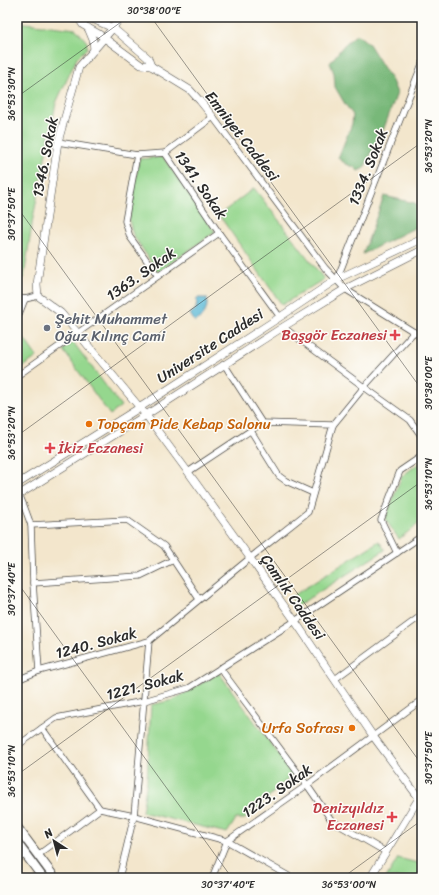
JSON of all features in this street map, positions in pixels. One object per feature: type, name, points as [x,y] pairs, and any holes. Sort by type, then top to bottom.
[{"type":"main road","points":[[17,827],[55,878]]},
{"type":"main road","points":[[17,843],[43,878]]},
{"type":"street","name":"Emniyet Caddesi","points":[[62,17],[88,17],[113,28],[148,58],[151,66],[190,90],[213,117],[325,268],[345,289],[422,337]]},
{"type":"street","name":"1346. Sokak","points":[[38,296],[37,284],[58,142],[79,67],[105,38],[120,17]]},
{"type":"street","points":[[79,18],[83,25],[105,38],[141,65],[151,66]]},
{"type":"street","points":[[88,28],[93,40],[94,50]]},
{"type":"street","name":"1334. Sokak","points":[[337,279],[422,64]]},
{"type":"street","points":[[165,153],[213,117]]},
{"type":"street","name":"1341. Sokak","points":[[58,142],[137,155],[165,153],[219,233],[280,317]]},
{"type":"street","points":[[137,155],[125,221],[130,237],[158,276]]},
{"type":"street","name":"1363. Sokak","points":[[17,376],[219,233]]},
{"type":"street","name":"Universite Caddesi","points":[[17,484],[139,408],[337,279],[422,239]]},
{"type":"street","name":"Universite Caddesi","points":[[18,495],[345,289],[422,250]]},
{"type":"street","points":[[17,298],[25,299],[38,296],[61,312],[139,408]]},
{"type":"street","points":[[17,319],[25,299]]},
{"type":"street","points":[[283,327],[410,420],[422,437]]},
{"type":"street","points":[[188,472],[262,423],[333,425],[364,387],[414,332]]},
{"type":"street","points":[[224,364],[262,423]]},
{"type":"street","name":"Çamlık Caddesi","points":[[139,408],[146,415],[250,558],[295,621],[373,736],[421,800]]},
{"type":"street","name":"1240. Sokak","points":[[17,680],[39,671],[149,641],[308,512],[333,425]]},
{"type":"street","points":[[251,431],[279,476],[286,481],[313,493]]},
{"type":"street","points":[[397,553],[381,520],[400,471],[422,456]]},
{"type":"street","points":[[18,495],[31,525],[32,583],[39,671]]},
{"type":"street","points":[[31,525],[128,520],[164,546],[199,599]]},
{"type":"street","name":"1221. Sokak","points":[[17,746],[56,718],[144,701],[189,688],[295,621],[422,536]]},
{"type":"street","points":[[32,583],[140,576],[173,560]]},
{"type":"street","points":[[335,679],[422,615]]},
{"type":"street","points":[[119,878],[134,816],[149,641]]},
{"type":"street","points":[[220,668],[332,821],[386,852]]},
{"type":"street","name":"1223. Sokak","points":[[227,841],[307,785],[422,700]]},
{"type":"street","points":[[42,728],[100,809],[134,816],[227,841],[289,878]]},
{"type":"street","points":[[370,878],[421,800]]},
{"type":"street","points":[[38,855],[100,809]]},
{"type":"street","points":[[212,878],[227,841]]},
{"type":"street","points":[[17,860],[25,854]]},
{"type":"green space","points":[[17,22],[76,29],[87,42],[87,48],[77,58],[56,103],[33,218],[24,277],[17,283]]},
{"type":"green space","points":[[357,34],[369,44],[392,81],[397,93],[384,128],[364,168],[358,171],[338,158],[352,124],[353,115],[335,87],[334,73],[330,63],[344,45]]},
{"type":"green space","points":[[163,157],[215,232],[158,272],[133,235],[129,220],[139,159]]},
{"type":"green space","points":[[254,188],[324,279],[282,305],[219,215]]},
{"type":"green space","points":[[384,196],[415,203],[422,215],[422,224],[363,254]]},
{"type":"green space","points":[[17,328],[37,357],[17,371]]},
{"type":"green space","points":[[73,342],[121,406],[110,415],[63,350]]},
{"type":"green space","points":[[422,461],[422,521],[399,539],[385,519],[402,476]]},
{"type":"green space","points":[[379,541],[385,550],[297,606],[291,597]]},
{"type":"green space","points":[[219,673],[293,774],[245,819],[236,819],[227,833],[142,812],[147,780],[151,705],[173,700]]},
{"type":"green space","points":[[398,858],[422,864],[422,878],[386,878]]},
{"type":"water","points":[[197,298],[207,298],[207,306],[203,315],[195,322],[190,314],[196,309]]},
{"type":"place","name":"Şehit Muhammet Oğuz Kılınç Cami","points":[[47,328]]},
{"type":"place","name":"Başgör Eczanesi","points":[[395,335]]},
{"type":"place","name":"Topçam Pide Kebap Salonu","points":[[89,424]]},
{"type":"place","name":"İkiz Eczanesi","points":[[50,448]]},
{"type":"place","name":"Urfa Sofrası","points":[[352,728]]},
{"type":"place","name":"Denizyıldız Eczanesi","points":[[392,817]]}]
